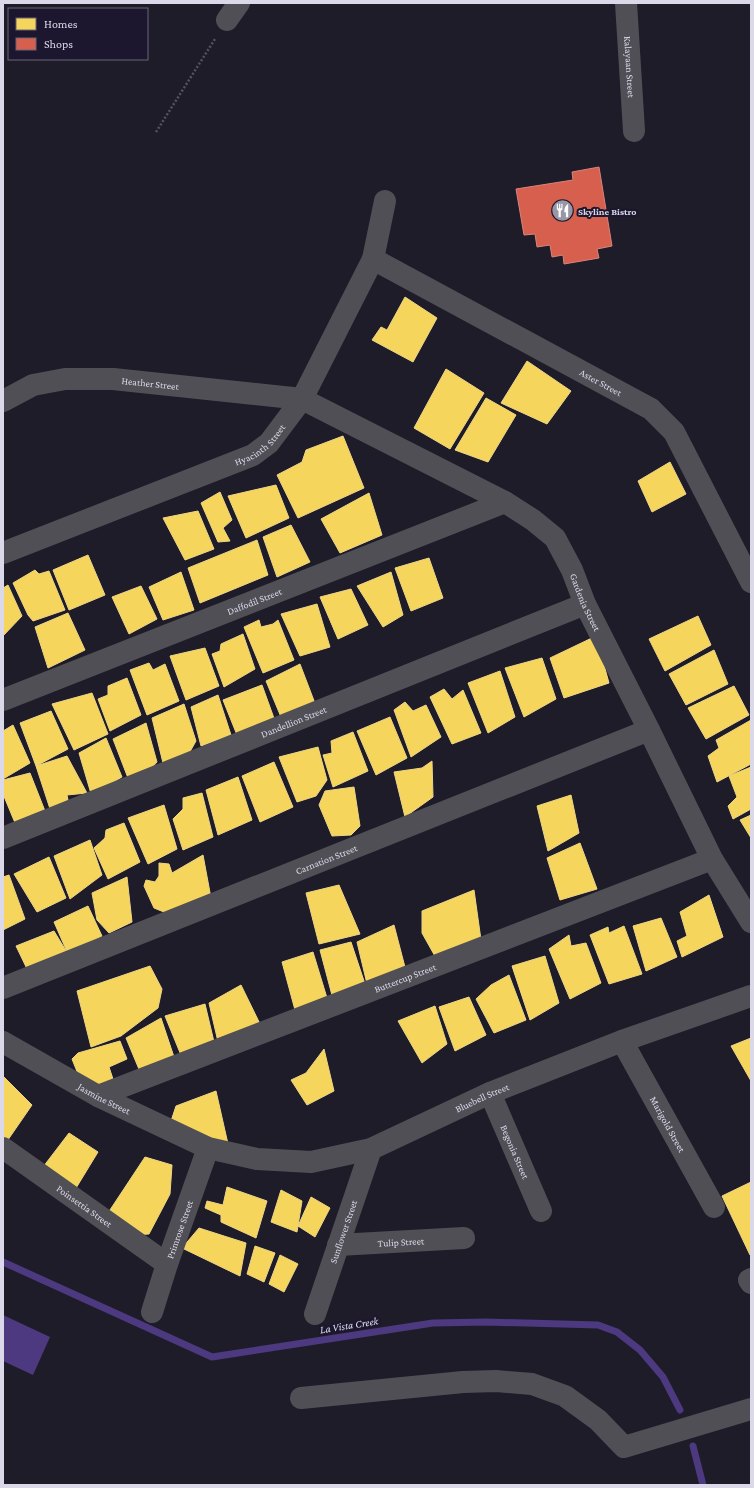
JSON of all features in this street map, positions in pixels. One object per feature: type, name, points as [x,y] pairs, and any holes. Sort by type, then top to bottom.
[{"type":"street","name":"Kalayaan Street","points":[[626,3],[634,130]]},
{"type":"street","name":"Hyacinth Street","points":[[3,553],[253,455],[269,443],[302,400],[373,259],[385,201]]},
{"type":"street","name":"Aster Street","points":[[373,259],[651,409],[674,432],[751,582]]},
{"type":"street","name":"Heather Street","points":[[3,400],[33,385],[65,379],[113,379],[302,400]]},
{"type":"street","name":"Gardenia Street","points":[[302,400],[505,502],[533,520],[554,538],[572,570],[585,604],[712,859],[751,922]]},
{"type":"street","name":"Daffodil Street","points":[[3,700],[505,502]]},
{"type":"street","name":"Dandellion Street","points":[[3,838],[585,604]]},
{"type":"street","name":"Carnation Street","points":[[3,988],[649,730]]},
{"type":"street","name":"Buttercup Street","points":[[98,1096],[712,859]]},
{"type":"street","name":"Bluebell Street","points":[[208,1148],[257,1159],[311,1162],[371,1149],[490,1094],[622,1041],[751,996]]},
{"type":"street","name":"Marigold Street","points":[[622,1041],[714,1207]]},
{"type":"street","name":"Jasmine Street","points":[[3,1042],[98,1096],[208,1148]]},
{"type":"street","name":"Begonia Street","points":[[490,1094],[541,1211]]},
{"type":"street","name":"Poinsettia Street","points":[[3,1148],[167,1264]]},
{"type":"street","name":"Primrose Street","points":[[152,1312],[167,1264],[208,1148]]},
{"type":"street","name":"Sunflower Street","points":[[315,1314],[371,1149]]},
{"type":"street","name":"Tulip Street","points":[[338,1245],[464,1238]]},
{"type":"street","points":[[301,1398],[470,1382],[496,1381],[532,1384],[565,1396],[598,1420],[624,1447],[751,1409]]},
{"type":"path","points":[[156,132],[233,11]]},
{"type":"shaded area","points":[[3,1315],[50,1337],[33,1375],[3,1361]]},
{"type":"building: Homes","points":[[405,297],[437,318],[413,362],[372,340],[381,327],[387,330]]},
{"type":"building: Homes","points":[[527,361],[571,391],[547,424],[501,403]]},
{"type":"building: Homes","points":[[446,369],[484,393],[450,449],[414,428]]},
{"type":"building: Homes","points":[[486,398],[516,415],[488,462],[455,450]]},
{"type":"building: Homes","points":[[343,436],[364,488],[298,518],[277,475],[302,462],[306,450]]},
{"type":"building: Homes","points":[[670,462],[686,494],[652,512],[638,481]]},
{"type":"building: Homes","points":[[276,485],[289,518],[246,538],[228,496]]},
{"type":"building: Homes","points":[[220,492],[232,520],[223,528],[230,541],[218,542],[201,503]]},
{"type":"building: Homes","points":[[369,493],[382,535],[340,553],[321,519]]},
{"type":"building: Homes","points":[[198,511],[214,549],[185,560],[163,518]]},
{"type":"building: Homes","points":[[291,525],[310,562],[277,577],[263,537]]},
{"type":"building: Homes","points":[[257,540],[268,575],[200,603],[188,568]]},
{"type":"building: Homes","points":[[88,555],[105,595],[69,610],[53,570]]},
{"type":"building: Homes","points":[[429,558],[443,598],[411,611],[395,568]]},
{"type":"building: Homes","points":[[35,570],[39,574],[49,571],[65,610],[33,621],[28,615],[13,583]]},
{"type":"building: Homes","points":[[181,572],[194,610],[163,620],[149,587]]},
{"type":"building: Homes","points":[[391,572],[403,615],[383,627],[357,586]]},
{"type":"building: Homes","points":[[8,585],[22,616],[3,636],[3,588]]},
{"type":"building: Homes","points":[[141,586],[157,619],[129,634],[112,597]]},
{"type":"building: Homes","points":[[351,589],[368,625],[338,639],[320,597]]},
{"type":"building: Homes","points":[[317,604],[330,647],[300,656],[281,614]]},
{"type":"building: Homes","points":[[68,613],[85,650],[48,668],[35,627]]},
{"type":"building: Homes","points":[[698,616],[711,645],[665,671],[649,639]]},
{"type":"building: Homes","points":[[259,620],[261,627],[273,624],[278,620],[294,660],[263,673],[244,627]]},
{"type":"building: Homes","points":[[243,634],[255,669],[224,687],[212,654],[220,651],[221,644]]},
{"type":"building: Homes","points":[[596,636],[609,683],[564,698],[550,658]]},
{"type":"building: Homes","points":[[205,648],[219,686],[186,700],[170,656]]},
{"type":"building: Homes","points":[[714,650],[728,684],[686,705],[669,674]]},
{"type":"building: Homes","points":[[542,658],[556,699],[524,717],[505,668]]},
{"type":"building: Homes","points":[[149,663],[153,670],[165,664],[179,701],[147,715],[130,670]]},
{"type":"building: Homes","points":[[300,664],[316,706],[281,717],[266,681]]},
{"type":"building: Homes","points":[[500,671],[515,717],[488,733],[468,683]]},
{"type":"building: Homes","points":[[127,678],[141,715],[110,731],[98,699],[108,695],[108,686]]},
{"type":"building: Homes","points":[[262,685],[275,721],[239,740],[223,700]]},
{"type":"building: Homes","points":[[734,686],[749,715],[706,739],[688,708]]},
{"type":"building: Homes","points":[[444,689],[452,699],[463,690],[481,733],[452,744],[430,697]]},
{"type":"building: Homes","points":[[92,693],[108,734],[74,750],[52,704]]},
{"type":"building: Homes","points":[[218,695],[231,735],[201,746],[191,707]]},
{"type":"building: Homes","points":[[405,702],[413,711],[426,705],[441,737],[411,757],[394,710]]},
{"type":"building: Homes","points":[[184,704],[196,741],[187,757],[164,767],[152,718]]},
{"type":"building: Homes","points":[[51,711],[68,749],[36,766],[20,723]]},
{"type":"building: Homes","points":[[390,717],[407,758],[376,775],[357,731]]},
{"type":"building: Homes","points":[[751,720],[751,764],[717,782],[708,756],[719,748],[716,740]]},
{"type":"building: Homes","points":[[146,723],[157,762],[146,774],[128,778],[113,739]]},
{"type":"building: Homes","points":[[13,725],[30,763],[3,779],[3,731]]},
{"type":"building: Homes","points":[[353,732],[368,771],[333,787],[323,755],[332,753],[331,741]]},
{"type":"building: Homes","points":[[106,738],[122,777],[103,788],[92,797],[79,753]]},
{"type":"building: Homes","points":[[318,747],[327,780],[316,796],[297,802],[279,757]]},
{"type":"building: Homes","points":[[67,756],[87,793],[67,795],[70,810],[53,818],[36,766]]},
{"type":"building: Homes","points":[[432,761],[433,797],[405,817],[394,772],[422,768]]},
{"type":"building: Homes","points":[[274,762],[293,807],[260,822],[242,776]]},
{"type":"building: Homes","points":[[751,767],[751,809],[733,819],[728,806],[737,797],[729,776]]},
{"type":"building: Homes","points":[[30,773],[45,811],[18,830],[3,794],[3,780]]},
{"type":"building: Homes","points":[[238,777],[252,820],[218,835],[206,790]]},
{"type":"building: Homes","points":[[354,787],[360,826],[351,835],[332,836],[319,805],[325,791]]},
{"type":"building: Homes","points":[[202,793],[213,837],[183,850],[173,819],[183,809],[183,798]]},
{"type":"building: Homes","points":[[571,795],[579,833],[548,851],[537,806]]},
{"type":"building: Homes","points":[[164,805],[177,849],[148,864],[128,818]]},
{"type":"building: Homes","points":[[751,815],[751,838],[740,820]]},
{"type":"building: Homes","points":[[124,823],[140,862],[108,879],[94,848],[105,838],[106,830]]},
{"type":"building: Homes","points":[[90,840],[102,875],[70,899],[54,856]]},
{"type":"building: Homes","points":[[580,843],[597,889],[560,900],[547,858]]},
{"type":"building: Homes","points":[[203,855],[211,898],[169,914],[154,908],[144,886],[146,880],[155,882],[159,876],[159,863],[169,864],[172,873]]},
{"type":"building: Homes","points":[[49,857],[66,898],[37,912],[14,874]]},
{"type":"building: Homes","points":[[9,875],[25,919],[3,930],[3,877]]},
{"type":"building: Homes","points":[[127,877],[132,922],[109,933],[97,920],[92,893]]},
{"type":"building: Homes","points":[[339,885],[360,934],[319,944],[306,893]]},
{"type":"building: Homes","points":[[474,890],[481,940],[436,958],[422,933],[422,911]]},
{"type":"building: Homes","points":[[709,895],[723,937],[682,957],[677,941],[687,936],[680,912]]},
{"type":"building: Homes","points":[[88,906],[102,936],[68,954],[54,922]]},
{"type":"building: Homes","points":[[661,918],[677,957],[646,971],[633,926]]},
{"type":"building: Homes","points":[[394,925],[406,971],[368,988],[357,942]]},
{"type":"building: Homes","points":[[624,926],[642,974],[609,984],[590,935],[608,927],[609,933]]},
{"type":"building: Homes","points":[[54,931],[68,954],[29,973],[16,946]]},
{"type":"building: Homes","points":[[569,935],[571,946],[586,943],[601,983],[570,999],[549,949]]},
{"type":"building: Homes","points":[[351,942],[365,984],[333,999],[320,950]]},
{"type":"building: Homes","points":[[313,952],[327,998],[295,1010],[282,962]]},
{"type":"building: Homes","points":[[545,956],[559,1003],[530,1020],[512,966]]},
{"type":"building: Homes","points":[[150,966],[162,989],[158,1008],[121,1036],[91,1047],[77,991]]},
{"type":"building: Homes","points":[[509,975],[526,1020],[494,1033],[476,999],[491,985]]},
{"type":"building: Homes","points":[[241,985],[263,1030],[219,1046],[209,1003]]},
{"type":"building: Homes","points":[[469,997],[486,1035],[455,1051],[439,1007]]},
{"type":"building: Homes","points":[[205,1004],[215,1046],[183,1060],[165,1016]]},
{"type":"building: Homes","points":[[435,1006],[447,1044],[422,1063],[398,1021]]},
{"type":"building: Homes","points":[[161,1018],[175,1060],[141,1074],[126,1038]]},
{"type":"building: Homes","points":[[751,1038],[751,1081],[731,1046]]},
{"type":"building: Homes","points":[[120,1041],[127,1059],[109,1067],[115,1085],[97,1091],[80,1079],[72,1059],[78,1053]]},
{"type":"building: Homes","points":[[324,1049],[334,1091],[307,1105],[291,1080],[306,1073]]},
{"type":"building: Homes","points":[[4,1077],[32,1105],[3,1147],[3,1078]]},
{"type":"building: Homes","points":[[216,1091],[228,1144],[170,1124],[176,1106]]},
{"type":"building: Homes","points":[[69,1133],[98,1152],[73,1193],[40,1171]]},
{"type":"building: Homes","points":[[145,1157],[172,1165],[170,1194],[149,1234],[132,1235],[106,1216]]},
{"type":"building: Homes","points":[[751,1182],[751,1254],[750,1255],[722,1196]]},
{"type":"building: Homes","points":[[227,1187],[267,1201],[256,1238],[221,1222],[221,1215],[205,1208],[207,1201],[223,1205]]},
{"type":"building: Homes","points":[[281,1190],[302,1201],[297,1232],[271,1222]]},
{"type":"building: Homes","points":[[311,1197],[330,1208],[315,1237],[298,1226]]},
{"type":"building: Homes","points":[[199,1228],[246,1243],[240,1276],[182,1248]]},
{"type":"building: Homes","points":[[255,1246],[275,1253],[264,1282],[247,1274]]},
{"type":"building: Homes","points":[[280,1255],[298,1264],[284,1292],[269,1284]]},
{"type":"building: Shops","name":"Skyline Bistro","points":[[599,167],[612,246],[597,249],[599,258],[564,264],[563,255],[552,257],[550,245],[537,247],[535,234],[524,235],[516,189],[573,180],[572,172]]},
{"type":"waterway","name":"La Vista Creek","points":[[3,1262],[212,1357],[433,1323],[486,1322],[598,1325],[617,1332],[640,1350],[663,1377],[680,1410]]},
{"type":"waterway","name":"La Vista Creek","points":[[693,1446],[703,1485]]},
{"type":"place","name":"Skyline Bistro","points":[[563,211]]}]
